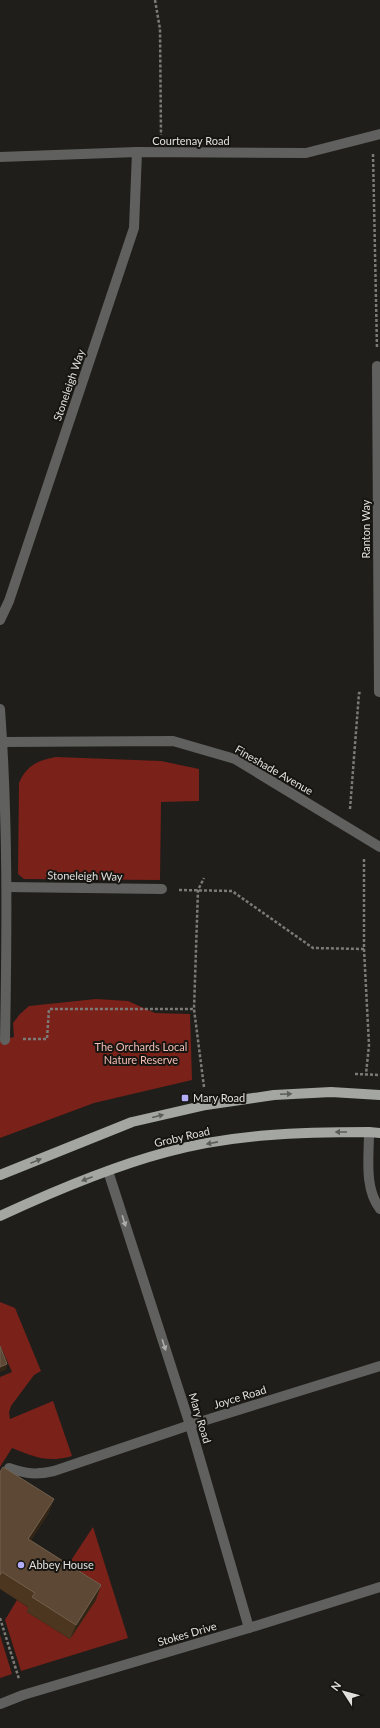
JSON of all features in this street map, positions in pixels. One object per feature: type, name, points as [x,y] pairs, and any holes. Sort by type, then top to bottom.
[{"type":"main road","points":[[0,1175],[132,1122],[206,1105],[274,1095],[332,1092],[380,1095]]},
{"type":"main road","name":"Groby Road","points":[[0,1216],[49,1194],[108,1171],[167,1152],[227,1140],[299,1132],[380,1133]]},
{"type":"street","name":"Courtenay Road","points":[[0,157],[137,152],[161,154],[306,153],[376,135]]},
{"type":"street","name":"Stoneleigh Way","points":[[0,620],[9,600],[134,228],[137,152]]},
{"type":"street","name":"Ranton Way","points":[[377,366],[379,405],[379,692]]},
{"type":"street","points":[[0,709],[3,742],[7,887],[5,1040]]},
{"type":"street","name":"Fineshade Avenue","points":[[3,742],[174,741],[235,759],[380,847]]},
{"type":"street","name":"Stoneleigh Way","points":[[7,887],[162,889]]},
{"type":"street","points":[[369,1132],[369,1181],[374,1201],[380,1209]]},
{"type":"street","name":"Mary Road","points":[[108,1171],[190,1425],[249,1628]]},
{"type":"street","name":"Joyce Road","points":[[9,1468],[24,1474],[38,1474],[54,1471],[190,1425],[380,1366]]},
{"type":"street","name":"Stokes Drive","points":[[0,1704],[24,1695],[249,1628],[380,1587]]},
{"type":"path","points":[[155,0],[160,29],[161,154]]},
{"type":"path","points":[[376,135],[377,366]]},
{"type":"path","points":[[349,828],[359,693],[379,692]]},
{"type":"path","points":[[364,837],[364,949],[369,1045],[366,1074]]},
{"type":"path","points":[[204,878],[198,890],[194,1009],[204,1088]]},
{"type":"path","points":[[162,889],[232,891],[313,948],[364,949]]},
{"type":"path","points":[[5,1040],[47,1039],[49,1009],[194,1009]]},
{"type":"path","points":[[0,1618],[24,1695]]},
{"type":"green space","points":[[56,757],[161,761],[199,769],[199,801],[161,802],[160,880],[24,879],[18,874],[19,783],[25,772],[33,765]]},
{"type":"green space","name":"The Orchards Local Nature Reserve","points":[[96,999],[128,1001],[155,1013],[190,1014],[192,1080],[94,1103],[0,1138],[0,1040],[14,1037],[13,1023],[29,1006]]},
{"type":"green space","points":[[0,1302],[15,1308],[41,1371],[34,1375],[11,1406],[9,1412],[10,1419],[53,1401],[72,1456],[48,1459],[27,1454],[12,1448],[0,1467],[0,1377],[12,1372],[0,1345]]},
{"type":"green space","points":[[93,1527],[128,1638],[21,1671],[5,1620],[17,1600],[29,1608],[27,1612],[70,1639],[60,1577]]},
{"type":"green space","points":[[0,1635],[12,1674],[0,1678]]},
{"type":"building","points":[[0,1346],[7,1364],[0,1367]]},
{"type":"building","name":"Abbey House","points":[[3,1467],[54,1499],[28,1539],[101,1585],[76,1625],[32,1597],[35,1593],[2,1572],[0,1575],[0,1472]]},
{"type":"place","name":"Mary Road","points":[[185,1098]]},
{"type":"place","name":"Abbey House","points":[[21,1565]]}]
